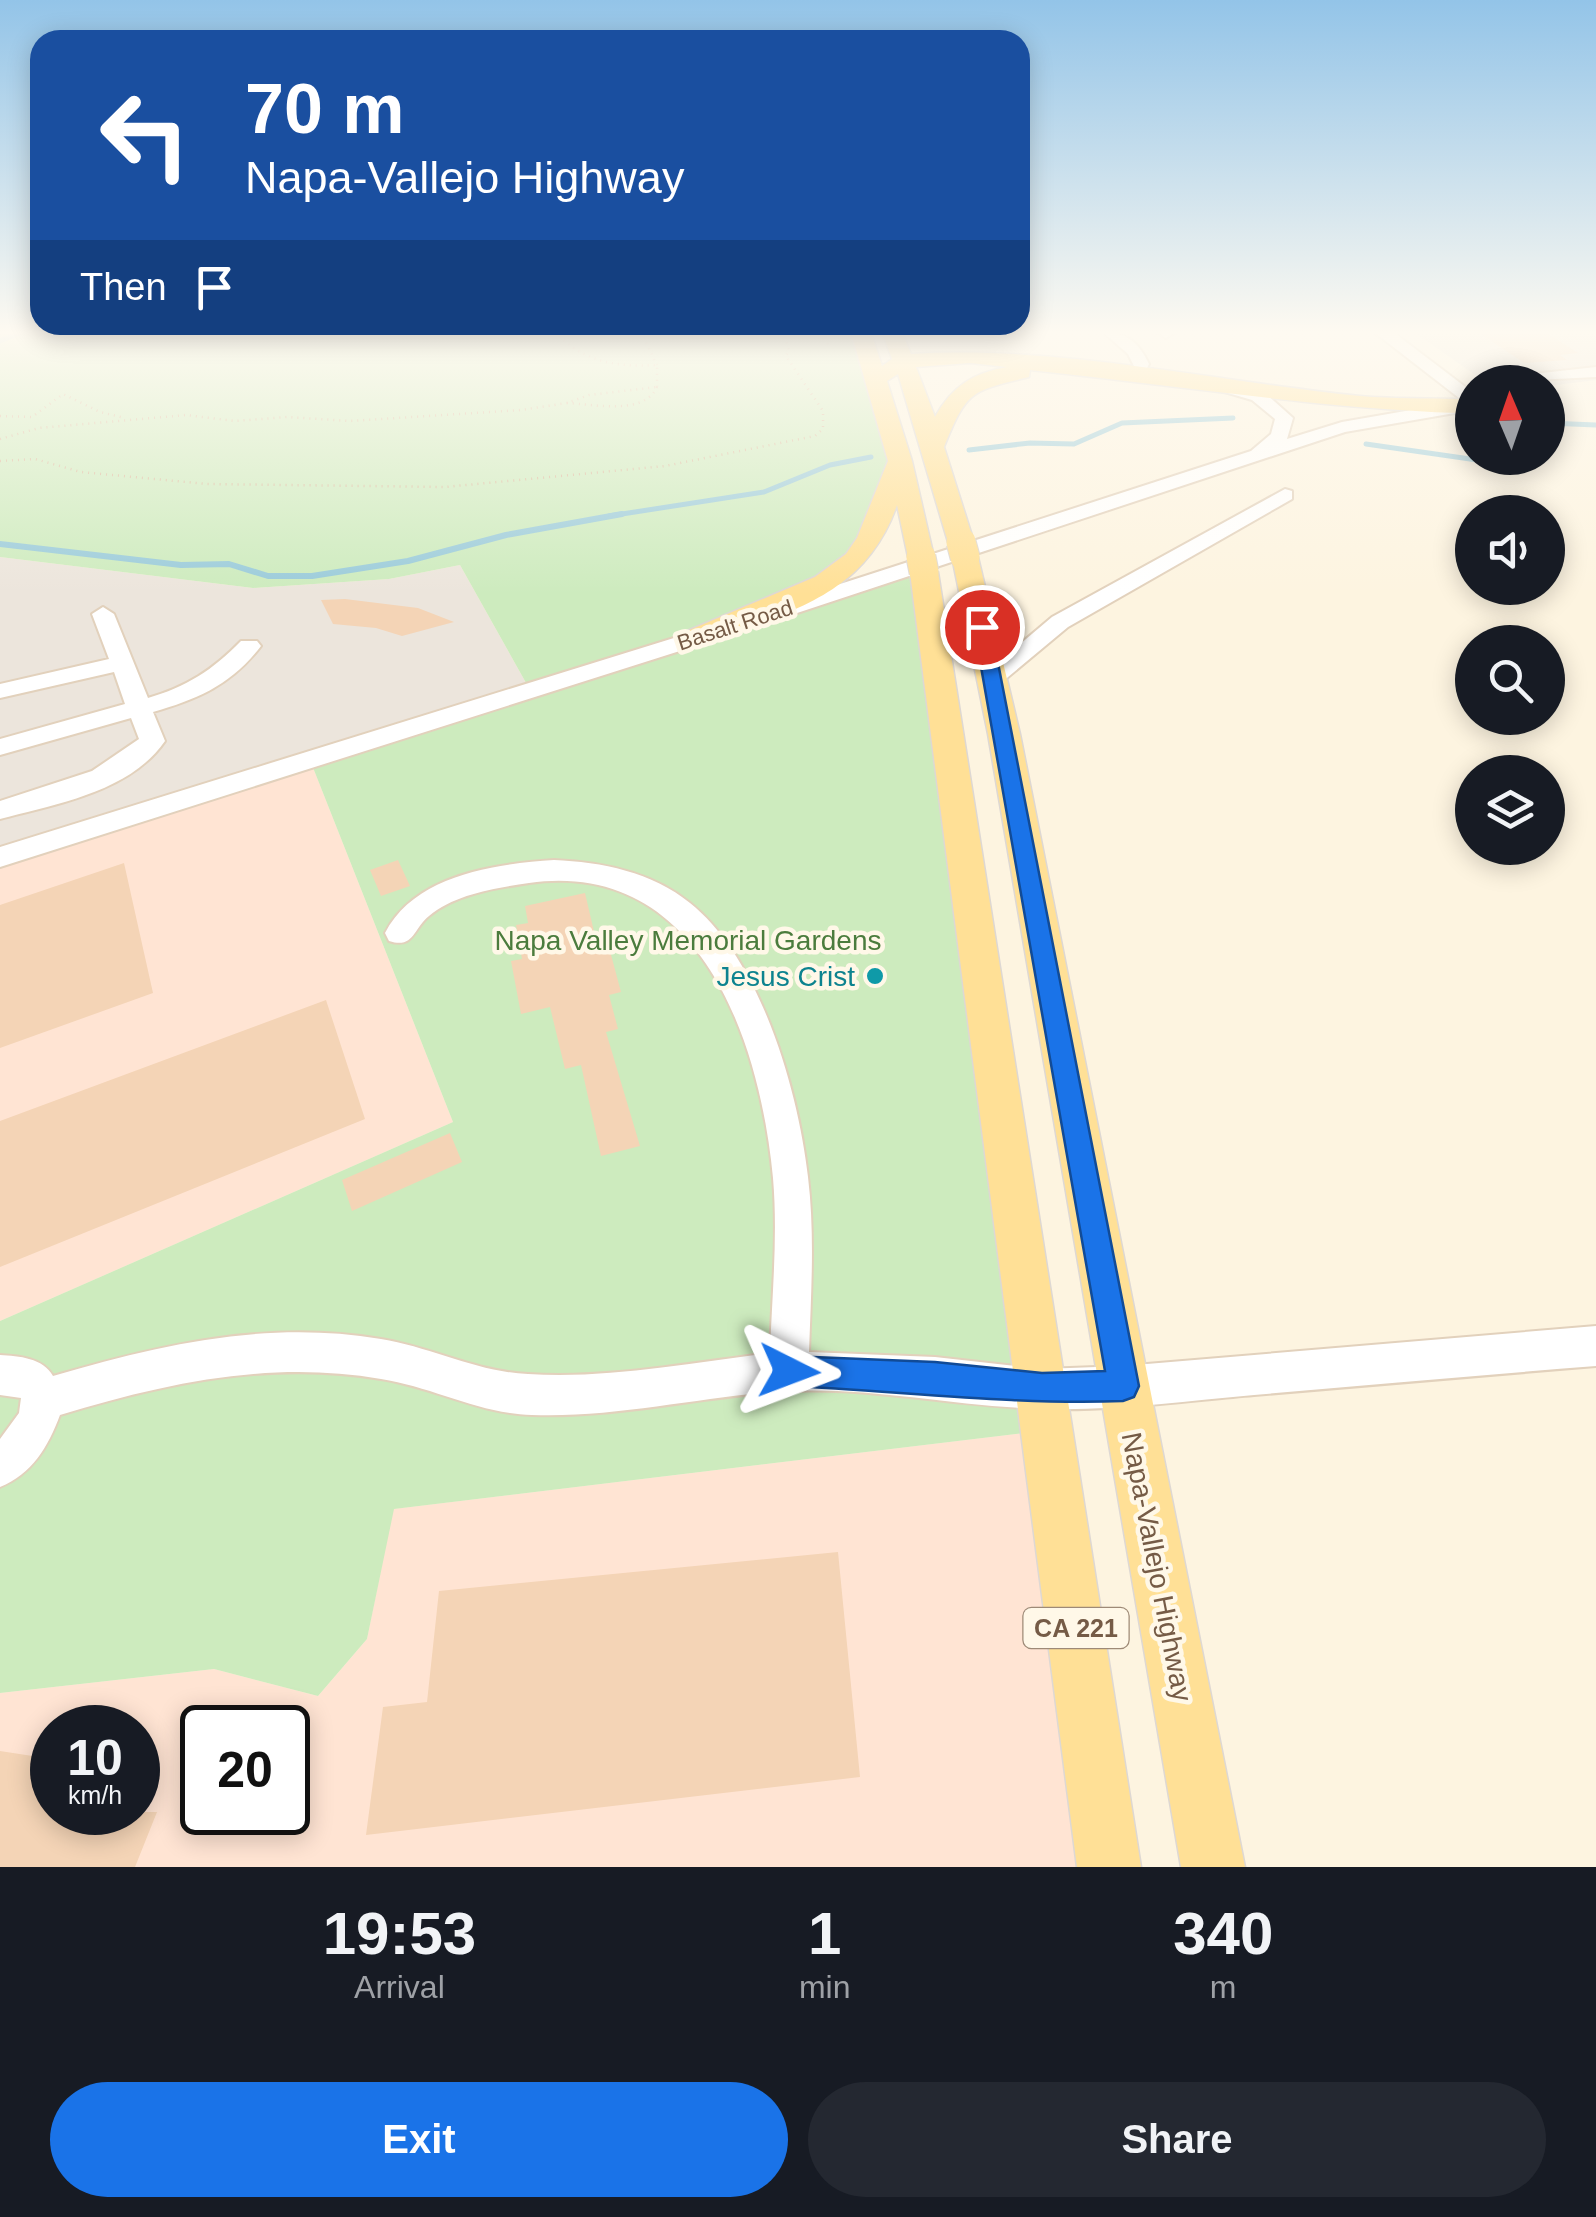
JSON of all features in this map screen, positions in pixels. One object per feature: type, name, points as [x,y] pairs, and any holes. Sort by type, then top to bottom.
[{"type":"main road","name":"CA 221","points":[[888,419],[923,565],[1109,1867]]},
{"type":"main road","name":"Napa-Vallejo Highway","points":[[923,419],[963,550],[993,677],[1213,1867]]},
{"type":"main road","points":[[933,447],[944,419]]},
{"type":"main road","points":[[1323,419],[1342,428]]},
{"type":"main road","points":[[695,638],[820,584],[854,561],[900,461]]},
{"type":"street","points":[[1252,456],[1280,436],[1284,419]]},
{"type":"street","name":"Basalt Road","points":[[0,857],[1378,419]]},
{"type":"street","points":[[993,677],[1060,622],[1285,495]]},
{"type":"street","points":[[0,810],[112,775],[136,760],[152,741],[103,614]]},
{"type":"street","points":[[0,746],[192,693],[231,665],[249,646]]},
{"type":"street","points":[[0,692],[123,662]]},
{"type":"street","points":[[400,933],[413,913],[465,886],[525,872],[565,870],[610,877],[660,896],[684,914],[699,931],[746,1011],[760,1042],[780,1118],[793,1209],[789,1371]]},
{"type":"street","points":[[42,1400],[160,1364],[231,1353],[289,1350],[385,1359],[528,1395],[604,1392],[789,1371],[935,1378],[1042,1389],[1123,1386],[1596,1346]]},
{"type":"street","points":[[0,1375],[28,1378],[38,1387],[42,1400],[33,1434],[0,1466]]},
{"type":"path","points":[[0,439],[39,428],[140,419]]},
{"type":"path","points":[[217,419],[260,419]]},
{"type":"path","points":[[336,419],[365,419]]},
{"type":"path","points":[[0,461],[35,460],[81,472],[206,484],[420,488],[665,466],[814,436],[823,429],[823,419]]},
{"type":"path","points":[[598,950],[699,931]]},
{"type":"shaded area","points":[[0,557],[253,588],[389,579],[460,565],[530,690],[0,857]]},
{"type":"shaded area","points":[[310,760],[453,1122],[0,1321],[0,857]]},
{"type":"shaded area","points":[[1049,1430],[1109,1867],[0,1867],[0,1693],[214,1669],[318,1696],[367,1639],[393,1509]]},
{"type":"green space","name":"Napa Valley Memorial Gardens","points":[[0,419],[877,419],[900,461],[855,561],[709,632],[920,564],[1049,1430],[394,1509],[367,1639],[318,1696],[214,1669],[0,1693],[0,1321],[453,1122],[310,760],[530,690],[460,565],[389,579],[253,588],[0,557]]},
{"type":"building","points":[[321,600],[418,608],[454,622],[402,636],[376,628],[333,624]]},
{"type":"building","points":[[398,860],[410,886],[381,896],[370,870]]},
{"type":"building","points":[[124,863],[153,993],[0,1048],[0,905]]},
{"type":"building","points":[[585,893],[599,953],[610,951],[621,992],[609,995],[618,1029],[606,1032],[640,1146],[601,1156],[581,1065],[565,1069],[550,1007],[521,1014],[511,961],[522,959],[516,925],[528,923],[525,906]]},
{"type":"building","points":[[326,1000],[365,1119],[0,1267],[0,1121]]},
{"type":"building","points":[[450,1133],[462,1162],[352,1211],[342,1180]]},
{"type":"building","points":[[838,1552],[860,1777],[366,1835],[383,1707],[427,1702],[439,1591]]},
{"type":"building","points":[[0,1751],[30,1756],[30,1835],[148,1835],[135,1867],[0,1867]]},
{"type":"waterway","points":[[969,450],[1030,443],[1074,444],[1122,423],[1208,419]]},
{"type":"waterway","points":[[1565,424],[1596,425]]},
{"type":"waterway","points":[[1366,444],[1455,457]]},
{"type":"waterway","points":[[609,516],[764,492],[830,465],[871,457]]},
{"type":"waterway","points":[[0,544],[181,565],[229,564],[268,576],[312,576],[408,561],[506,535],[622,514]]},
{"type":"place","name":"Jesus Crist","points":[[875,976]]},
{"type":"route","points":[[789,1371],[935,1378],[1042,1389],[1123,1386],[982,627]]}]
